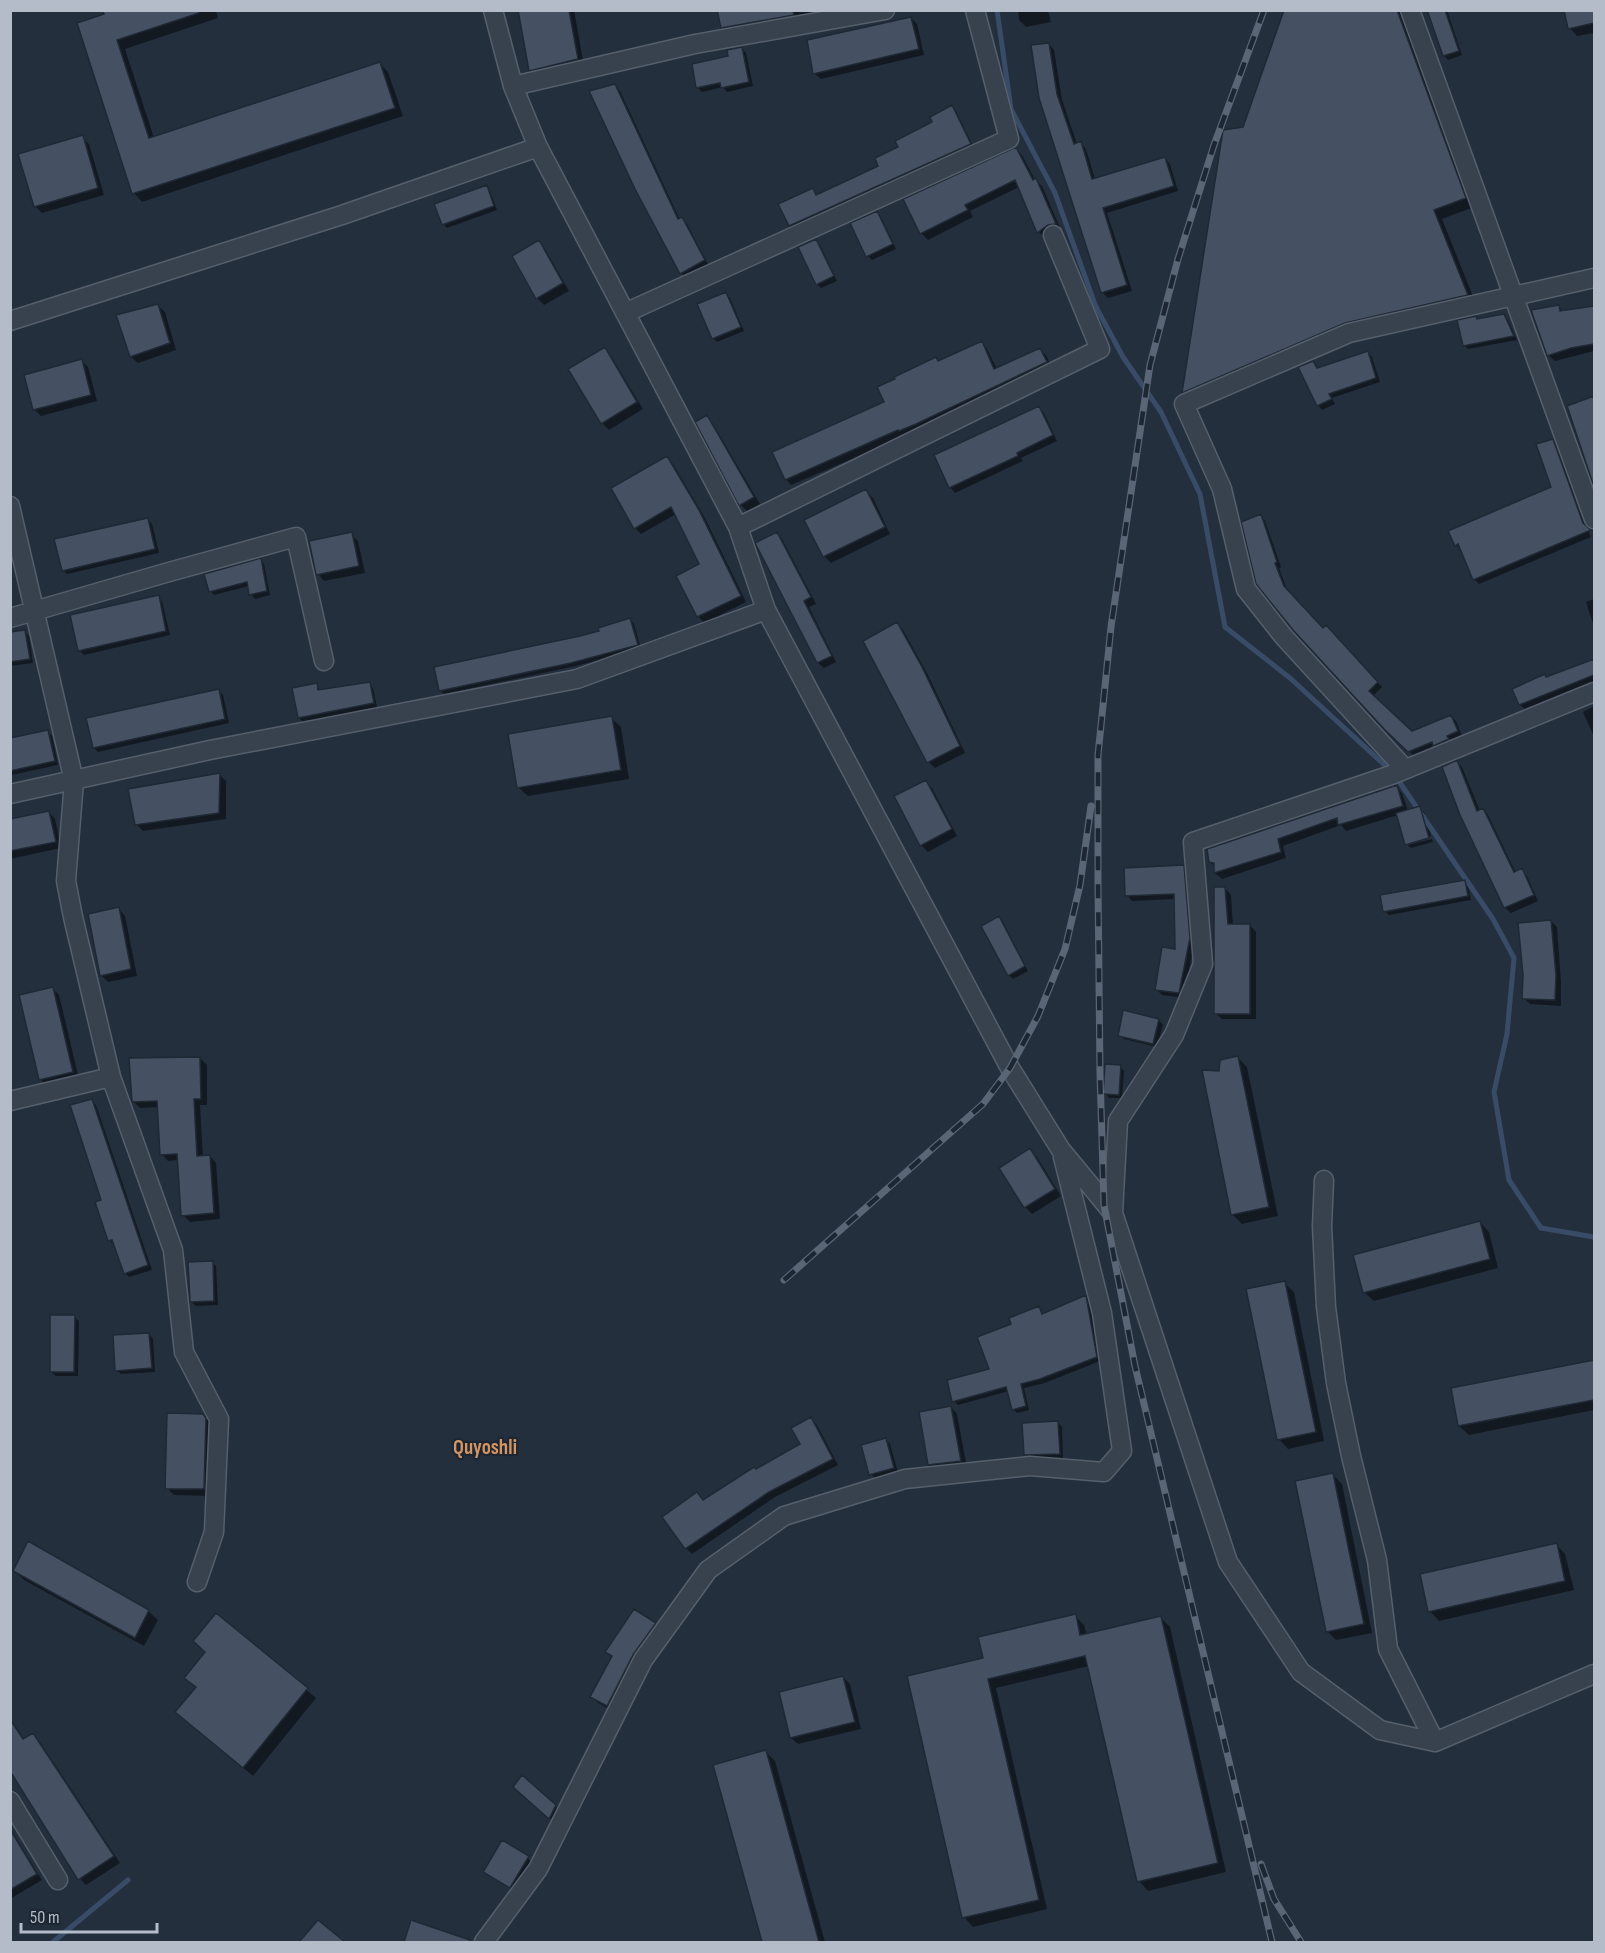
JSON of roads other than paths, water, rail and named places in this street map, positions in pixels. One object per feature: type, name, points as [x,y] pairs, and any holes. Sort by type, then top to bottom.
[{"type":"street","points":[[493,10],[513,86],[538,147],[738,527],[766,610],[1010,1068],[1061,1150],[1113,1213],[1228,1562],[1301,1672],[1380,1730],[1435,1742],[1594,1674]]},
{"type":"street","points":[[513,86],[695,44],[885,10]]},
{"type":"street","points":[[625,313],[1009,139],[975,10]]},
{"type":"street","points":[[1410,10],[1594,519]]},
{"type":"street","points":[[10,321],[342,215],[538,147]]},
{"type":"street","points":[[738,527],[1100,349],[1053,235]]},
{"type":"street","points":[[1405,769],[1284,637],[1246,589],[1222,489],[1184,404],[1349,333],[1594,278]]},
{"type":"street","points":[[10,506],[74,781],[66,880],[73,917],[111,1077],[173,1250],[184,1352],[219,1419],[214,1532],[197,1582]]},
{"type":"street","points":[[10,618],[296,537],[324,661]]},
{"type":"street","points":[[10,794],[210,750],[577,679],[766,610]]},
{"type":"street","points":[[1113,1213],[1118,1121],[1174,1035],[1203,964],[1193,842],[1405,769],[1594,692]]},
{"type":"street","points":[[10,1101],[111,1077]]},
{"type":"street","points":[[484,1942],[538,1869],[643,1660],[708,1570],[784,1516],[905,1479],[1030,1466],[1104,1472],[1122,1451],[1102,1314],[1061,1150]]},
{"type":"street","points":[[1324,1180],[1322,1226],[1326,1307],[1341,1404],[1377,1560],[1388,1649],[1435,1742]]},
{"type":"street","points":[[10,1801],[58,1880]]},
{"type":"waterway","points":[[997,10],[1011,109],[1055,193],[1096,307],[1123,357],[1161,412],[1200,494],[1225,627],[1290,678],[1390,770]]},
{"type":"waterway","points":[[1396,777],[1493,919],[1514,958],[1507,1034],[1494,1092],[1509,1180],[1541,1228],[1594,1237]]},
{"type":"waterway","points":[[53,1942],[128,1880]]},
{"type":"railway","points":[[1264,10],[1214,145],[1178,259],[1150,365],[1111,627],[1098,755],[1098,883],[1104,1205],[1135,1366],[1272,1942]]},
{"type":"railway","points":[[784,1280],[983,1104],[1010,1068],[1038,1016],[1065,949],[1080,885],[1091,806]]},
{"type":"railway","points":[[1261,1864],[1274,1899],[1301,1942]]},
{"type":"district","name":"Quyoshli","points":[[485,1447]]}]
